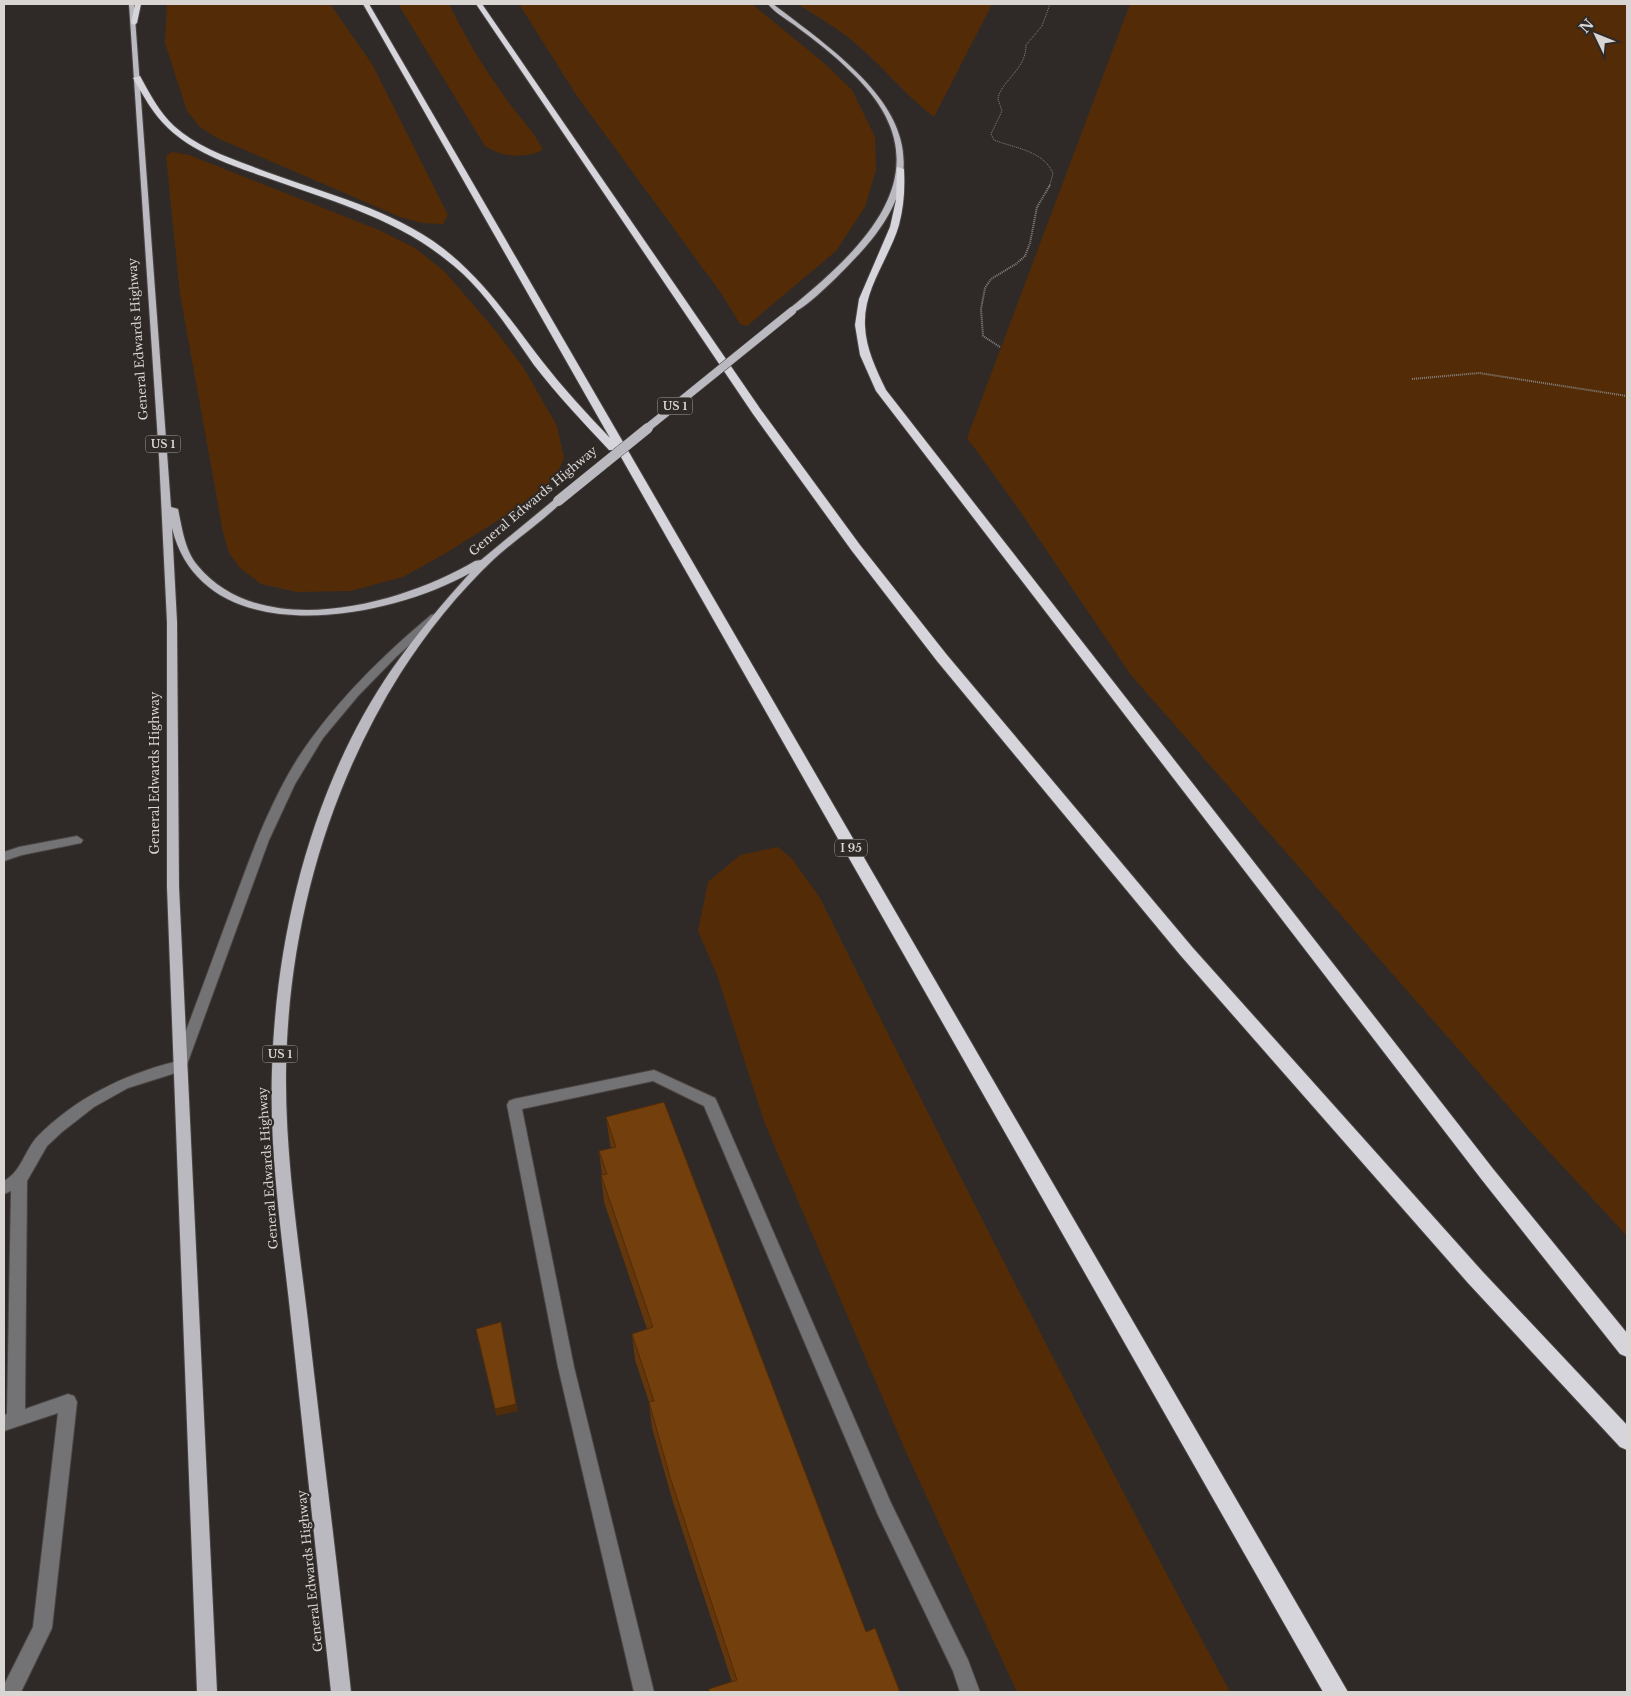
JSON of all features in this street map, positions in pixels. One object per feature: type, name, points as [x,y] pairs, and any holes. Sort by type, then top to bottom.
[{"type":"highway","points":[[134,24],[138,4]]},
{"type":"highway","name":"I 95","points":[[366,4],[1336,1692]]},
{"type":"highway","points":[[480,4],[521,68],[757,412],[908,615],[1010,742],[1187,952],[1462,1263],[1627,1440]]},
{"type":"highway","points":[[137,78],[163,119],[178,133],[200,147],[224,159],[385,220],[418,236],[448,255],[484,292],[550,379],[632,468]]},
{"type":"highway","points":[[900,170],[902,185],[899,213],[865,288],[860,314],[860,334],[864,355],[881,390],[1488,1175],[1627,1348]]},
{"type":"main road","name":"General Edwards Highway","points":[[131,4],[134,24],[164,457],[172,622],[173,887],[207,1692]]},
{"type":"main road","name":"General Edwards Highway","points":[[341,1692],[285,1179],[279,1072],[280,1023],[292,930],[304,880],[327,810],[356,742],[403,660],[435,617],[496,552],[840,271],[866,244],[890,206],[900,170],[899,147],[894,126],[877,96],[843,62],[770,4]]},
{"type":"main road","points":[[164,457],[178,533],[193,568],[217,590],[256,606],[284,611],[316,612],[347,610],[379,604],[413,595],[444,582],[496,552]]},
{"type":"lane","points":[[4,1188],[19,1178],[40,1144],[72,1114],[114,1087],[131,1080],[180,1066],[263,840],[288,784],[311,748],[352,694],[384,660],[435,617]]},
{"type":"lane","points":[[4,857],[19,851],[77,840]]},
{"type":"lane","points":[[644,1692],[566,1367],[514,1105],[654,1074],[710,1102],[845,1421],[884,1508],[961,1667],[970,1692]]},
{"type":"lane","points":[[11,1692],[42,1628],[68,1402],[10,1422],[19,1178]]},
{"type":"path","points":[[1000,347],[983,336],[981,318],[987,283],[996,275],[1021,260],[1035,229],[1037,208],[1053,178],[1051,169],[1038,157],[994,140],[991,134],[1001,117],[1002,111],[998,99],[1002,88],[1020,68],[1026,54],[1026,46],[1042,26],[1050,4]]},
{"type":"path","points":[[1412,379],[1479,373],[1627,396]]},
{"type":"shaded area","points":[[167,4],[330,4],[372,64],[448,215],[443,224],[422,223],[400,217],[217,138],[200,127],[187,111],[165,43]]},
{"type":"shaded area","points":[[398,4],[449,4],[483,65],[543,150],[529,155],[513,156],[498,153],[485,146]]},
{"type":"shaded area","points":[[519,4],[752,4],[824,63],[852,90],[875,137],[876,170],[865,207],[836,251],[747,326],[740,324],[721,293],[577,96]]},
{"type":"shaded area","points":[[798,4],[992,4],[934,117],[875,61],[835,27]]},
{"type":"shaded area","points":[[1130,4],[1627,4],[1627,1236],[1529,1130],[1131,675],[1011,498],[967,438]]},
{"type":"shaded area","points":[[172,152],[189,155],[379,230],[415,248],[444,271],[495,330],[523,367],[557,426],[564,459],[554,479],[510,513],[403,577],[350,591],[297,592],[261,584],[240,568],[229,553],[223,532],[180,294],[166,156]]},
{"type":"shaded area","points":[[778,847],[793,860],[820,898],[1022,1296],[1230,1692],[1017,1692],[906,1452],[765,1124],[717,975],[698,931],[708,882],[740,855]]},
{"type":"building","points":[[664,1102],[866,1632],[875,1628],[900,1692],[709,1692],[709,1689],[737,1680],[670,1477],[649,1402],[654,1401],[632,1334],[653,1327],[601,1175],[607,1174],[599,1151],[616,1147],[606,1117]]},
{"type":"building","points":[[501,1322],[516,1404],[495,1409],[476,1329]]}]
